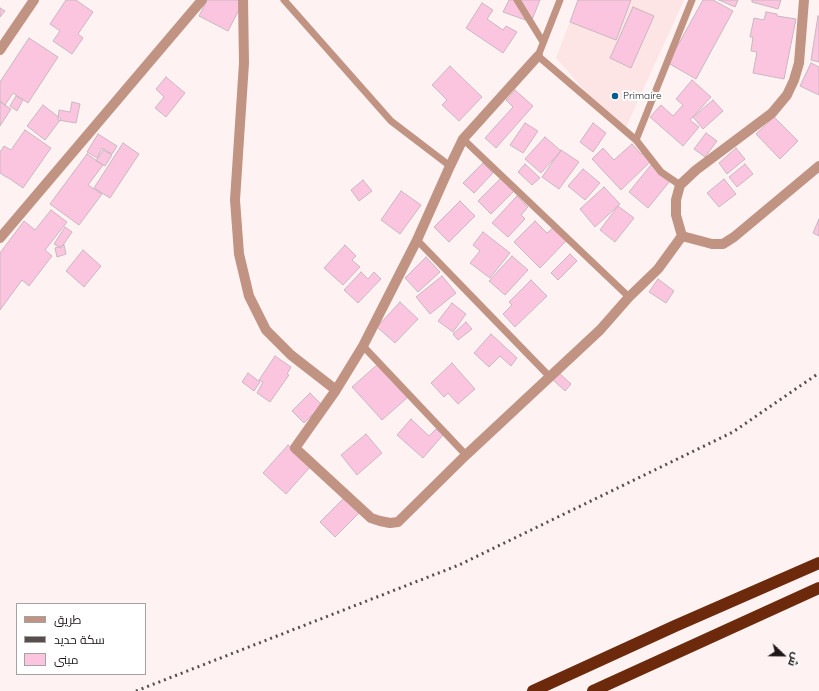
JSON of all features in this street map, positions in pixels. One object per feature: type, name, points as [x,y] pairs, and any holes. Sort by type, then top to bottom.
[{"type":"highway","points":[[533,691],[675,626],[819,563]]},
{"type":"highway","points":[[593,691],[819,588]]},
{"type":"street","points":[[0,50],[34,0]]},
{"type":"street","points":[[0,238],[202,0]]},
{"type":"street","points":[[243,0],[244,63],[235,200],[239,254],[250,296],[266,330],[291,355],[336,390]]},
{"type":"street","points":[[682,236],[676,215],[676,200],[680,185],[696,170],[772,113],[787,95],[794,80],[799,63],[804,0]]},
{"type":"street","points":[[538,56],[463,139],[417,240],[363,346],[336,390],[295,448],[370,518],[390,523],[398,522],[466,455],[600,330],[658,269],[682,236]]},
{"type":"street","points":[[682,236],[712,244],[723,244],[734,237],[819,166]]},
{"type":"lane","points":[[284,0],[391,121],[450,166]]},
{"type":"lane","points":[[517,0],[544,42]]},
{"type":"lane","points":[[560,0],[538,56],[636,140],[661,172],[680,185]]},
{"type":"lane","points":[[636,140],[692,0]]},
{"type":"lane","points":[[463,139],[629,298]]},
{"type":"lane","points":[[417,240],[550,376]]},
{"type":"lane","points":[[363,346],[466,455]]},
{"type":"shaded area","name":"Primaire","points":[[578,0],[684,0],[623,134],[556,58]]},
{"type":"building","points":[[66,0],[76,0],[93,12],[78,34],[83,38],[72,54],[53,41],[60,31],[50,24]]},
{"type":"building","points":[[207,0],[239,0],[243,2],[228,31],[199,16]]},
{"type":"building","points":[[509,0],[540,0],[531,22],[503,12]]},
{"type":"building","points":[[578,0],[631,0],[616,40],[570,22]]},
{"type":"building","points":[[703,0],[713,0],[733,11],[696,79],[668,63]]},
{"type":"building","points":[[719,0],[738,0],[735,7]]},
{"type":"building","points":[[752,0],[781,0],[778,9],[752,2]]},
{"type":"building","points":[[482,3],[493,10],[487,19],[503,30],[506,26],[517,32],[503,53],[466,28]]},
{"type":"building","points":[[633,7],[654,16],[631,68],[610,58]]},
{"type":"building","points":[[0,8],[5,11],[0,17]]},
{"type":"building","points":[[766,12],[777,14],[777,16],[796,19],[784,79],[753,73],[757,52],[751,51],[753,37],[750,37],[754,18],[764,20]]},
{"type":"building","points":[[819,16],[819,62],[811,60]]},
{"type":"building","points":[[29,38],[58,57],[28,103],[13,93],[5,105],[0,101],[0,82]]},
{"type":"building","points":[[811,63],[819,67],[819,95],[800,86]]},
{"type":"building","points":[[450,66],[482,97],[459,121],[442,105],[447,100],[432,85]]},
{"type":"building","points":[[166,77],[185,93],[166,117],[155,108],[164,97],[156,89]]},
{"type":"building","points":[[692,80],[711,97],[690,120],[699,127],[683,146],[650,117],[661,105],[673,116],[683,105],[676,99]]},
{"type":"building","points":[[515,90],[533,106],[496,148],[485,138],[513,107],[506,100]]},
{"type":"building","points":[[16,96],[23,100],[17,111],[10,106]]},
{"type":"building","points":[[713,100],[723,111],[703,129],[693,117]]},
{"type":"building","points":[[0,102],[11,109],[0,126]]},
{"type":"building","points":[[72,102],[80,104],[76,123],[58,120],[59,110],[70,112]]},
{"type":"building","points":[[43,105],[61,119],[45,140],[27,126]]},
{"type":"building","points":[[774,117],[798,141],[780,159],[756,134]]},
{"type":"building","points":[[525,123],[538,131],[523,153],[510,145]]},
{"type":"building","points":[[593,123],[606,133],[593,152],[580,142]]},
{"type":"building","points":[[25,130],[51,148],[23,188],[0,173],[0,152],[4,146],[11,150]]},
{"type":"building","points":[[706,133],[717,141],[705,157],[694,149]]},
{"type":"building","points":[[98,134],[117,146],[112,154],[102,148],[97,158],[87,152]]},
{"type":"building","points":[[545,137],[561,151],[541,173],[525,159]]},
{"type":"building","points":[[123,143],[139,154],[110,198],[94,188]]},
{"type":"building","points":[[632,144],[641,154],[643,153],[651,161],[621,190],[592,159],[603,148],[614,160]]},
{"type":"building","points":[[736,148],[745,159],[727,174],[719,163]]},
{"type":"building","points":[[103,150],[112,155],[105,166],[96,161]]},
{"type":"building","points":[[561,150],[579,162],[559,189],[542,177]]},
{"type":"building","points":[[87,154],[103,165],[88,185],[102,194],[79,225],[50,204]]},
{"type":"building","points":[[483,163],[493,173],[474,193],[463,183]]},
{"type":"building","points":[[525,164],[540,178],[532,185],[518,172]]},
{"type":"building","points":[[745,164],[753,174],[737,187],[729,177]]},
{"type":"building","points":[[651,165],[670,181],[648,208],[629,192]]},
{"type":"building","points":[[583,169],[600,183],[585,200],[568,186]]},
{"type":"building","points":[[501,178],[514,191],[491,214],[478,201]]},
{"type":"building","points":[[724,179],[736,194],[719,207],[707,193]]},
{"type":"building","points":[[363,180],[372,191],[359,201],[351,190]]},
{"type":"building","points":[[604,187],[620,204],[595,227],[580,209]]},
{"type":"building","points":[[401,191],[421,205],[400,234],[381,220]]},
{"type":"building","points":[[517,196],[528,207],[521,215],[525,219],[508,237],[492,223]]},
{"type":"building","points":[[460,201],[475,216],[449,242],[434,227]]},
{"type":"building","points":[[618,206],[634,218],[615,242],[600,230]]},
{"type":"building","points":[[51,210],[67,222],[45,250],[52,256],[29,286],[22,280],[0,310],[0,253],[24,221],[35,230]]},
{"type":"building","points":[[819,219],[819,236],[813,233]]},
{"type":"building","points":[[535,221],[547,233],[554,227],[567,240],[540,268],[514,242]]},
{"type":"building","points":[[65,227],[72,232],[61,248],[54,244]]},
{"type":"building","points":[[483,232],[510,253],[490,278],[470,263],[480,251],[473,245]]},
{"type":"building","points":[[64,245],[66,254],[57,257],[55,248]]},
{"type":"building","points":[[345,245],[356,256],[352,260],[360,267],[343,285],[324,268]]},
{"type":"building","points":[[83,250],[101,266],[84,287],[66,271]]},
{"type":"building","points":[[570,254],[577,261],[558,280],[551,273]]},
{"type":"building","points":[[512,256],[528,270],[505,295],[489,281]]},
{"type":"building","points":[[426,257],[440,272],[418,292],[405,278]]},
{"type":"building","points":[[361,272],[368,279],[374,272],[381,279],[358,303],[344,290]]},
{"type":"building","points":[[442,276],[456,293],[430,314],[416,297]]},
{"type":"building","points":[[658,279],[674,291],[666,303],[649,292]]},
{"type":"building","points":[[531,280],[547,296],[515,327],[503,314],[512,305],[509,302]]},
{"type":"building","points":[[400,302],[418,319],[395,343],[377,327]]},
{"type":"building","points":[[452,303],[466,314],[453,332],[438,321]]},
{"type":"building","points":[[466,322],[472,329],[458,340],[453,334]]},
{"type":"building","points":[[491,334],[517,358],[511,366],[500,356],[489,367],[474,353]]},
{"type":"building","points":[[275,356],[291,367],[287,374],[289,375],[270,402],[257,393],[263,382],[259,380]]},
{"type":"building","points":[[452,363],[475,389],[458,404],[448,393],[444,397],[431,383]]},
{"type":"building","points":[[378,364],[408,397],[382,420],[352,387]]},
{"type":"building","points":[[557,371],[571,384],[565,391],[551,378]]},
{"type":"building","points":[[248,373],[260,382],[254,391],[242,382]]},
{"type":"building","points":[[310,393],[322,405],[304,423],[292,411]]},
{"type":"building","points":[[411,419],[429,436],[436,429],[443,435],[423,458],[397,435]]},
{"type":"building","points":[[366,434],[382,453],[357,475],[341,455]]},
{"type":"building","points":[[288,445],[311,466],[286,494],[263,473]]},
{"type":"building","points":[[346,496],[361,511],[335,537],[320,522]]},
{"type":"railway","points":[[136,691],[459,565],[733,432],[819,373]]},
{"type":"place","name":"Primaire","points":[[615,96]]}]
